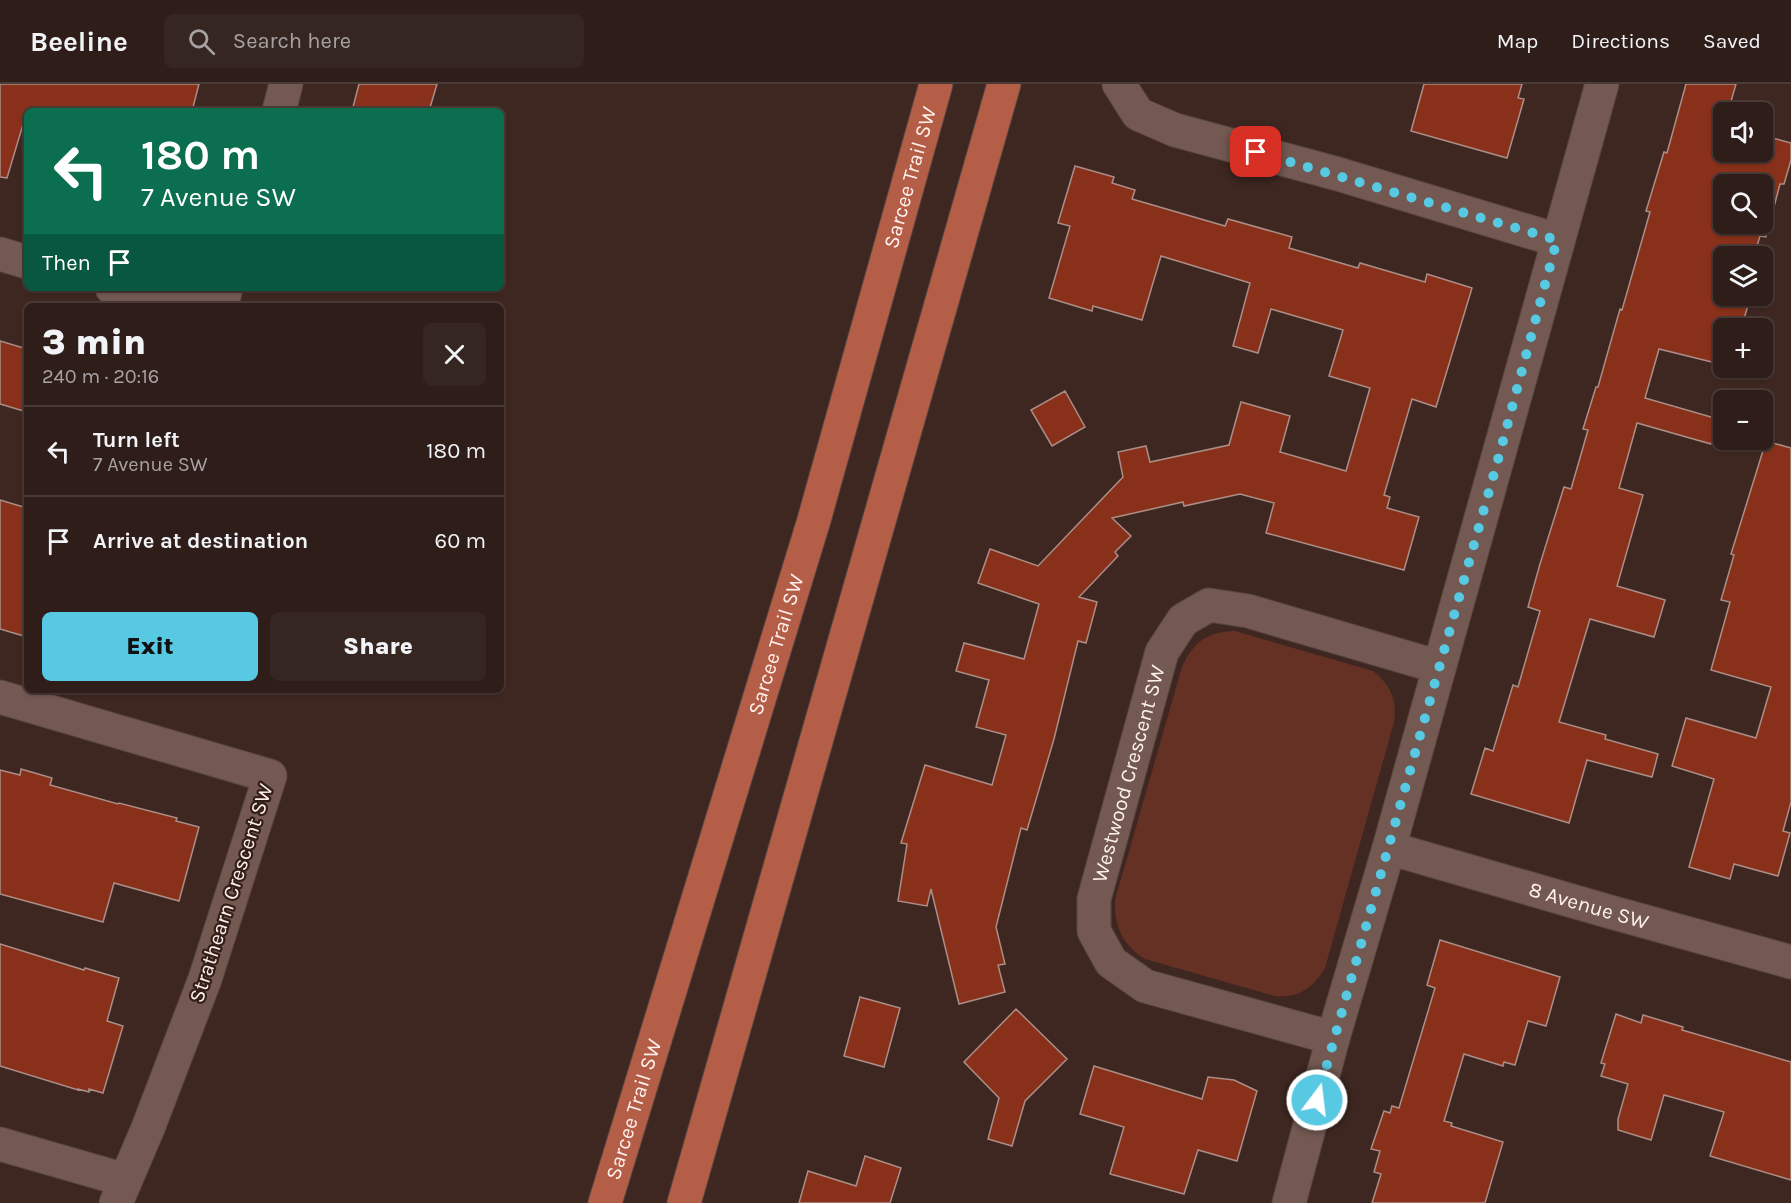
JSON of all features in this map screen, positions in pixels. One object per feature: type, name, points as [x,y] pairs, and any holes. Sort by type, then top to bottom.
[{"type":"highway","name":"Sarcee Trail SW","points":[[605,1203],[814,520],[936,84]]},
{"type":"highway","points":[[684,1203],[1004,84]]},
{"type":"street","points":[[280,108],[286,84]]},
{"type":"street","points":[[1289,1203],[1333,1038],[1389,848],[1602,84]]},
{"type":"street","points":[[1121,88],[1138,114],[1175,130],[1338,174],[1557,240]]},
{"type":"street","points":[[0,254],[24,261]]},
{"type":"street","points":[[121,291],[152,300],[222,303]]},
{"type":"street","name":"Westwood Crescent SW","points":[[1333,1038],[1145,986],[1111,962],[1094,931],[1094,899],[1162,652],[1183,620],[1209,605],[1248,611],[1439,667]]},
{"type":"street","name":"Strathearn Crescent SW","points":[[0,697],[270,776],[205,980],[121,1191]]},
{"type":"street","name":"8 Avenue SW","points":[[1389,848],[1791,962]]},
{"type":"street","points":[[0,1144],[121,1191]]},
{"type":"shaded area","points":[[1235,631],[1373,671],[1388,687],[1395,707],[1394,722],[1325,968],[1310,986],[1291,995],[1275,996],[1145,959],[1131,948],[1121,934],[1116,919],[1115,900],[1182,667],[1191,651],[1202,640],[1216,634]]},
{"type":"building","points":[[0,84],[199,84],[193,108],[24,108],[24,121],[7,178],[0,177]]},
{"type":"building","points":[[359,84],[437,84],[430,108],[353,108]]},
{"type":"building","points":[[1424,84],[1522,84],[1518,98],[1524,99],[1507,158],[1411,131]]},
{"type":"building","points":[[1686,84],[1736,84],[1731,102],[1713,102],[1713,162],[1773,162],[1773,138],[1791,143],[1791,160],[1784,184],[1780,184],[1773,210],[1773,174],[1713,174],[1713,234],[1767,234],[1766,237],[1760,236],[1757,246],[1713,246],[1713,306],[1748,306],[1744,318],[1713,318],[1713,362],[1659,349],[1645,398],[1713,418],[1711,444],[1637,423],[1619,488],[1643,495],[1617,586],[1665,600],[1654,637],[1590,619],[1559,722],[1606,735],[1605,739],[1658,754],[1652,777],[1587,760],[1569,823],[1471,794],[1485,748],[1493,751],[1513,685],[1518,687],[1540,611],[1528,607],[1564,487],[1571,489],[1588,430],[1583,429],[1596,387],[1598,387],[1620,309],[1622,310],[1650,212],[1646,211],[1664,152],[1667,153]]},
{"type":"building","points":[[1075,166],[1114,177],[1112,183],[1135,190],[1132,199],[1225,226],[1228,219],[1292,237],[1289,248],[1358,268],[1360,263],[1425,282],[1427,274],[1472,288],[1436,407],[1412,399],[1384,495],[1390,497],[1387,508],[1419,517],[1404,570],[1266,533],[1274,503],[1240,494],[1184,506],[1183,502],[1112,518],[1131,536],[1115,552],[1118,556],[1079,597],[1097,602],[1086,643],[1078,641],[1054,739],[1027,830],[1021,828],[996,927],[1005,964],[998,965],[1005,992],[959,1004],[931,889],[927,906],[898,901],[907,844],[901,843],[925,765],[992,785],[1006,735],[976,727],[989,680],[956,671],[964,643],[1024,659],[1039,604],[978,583],[990,549],[1038,566],[1123,477],[1118,452],[1146,446],[1150,462],[1229,445],[1241,402],[1290,416],[1280,452],[1346,471],[1370,388],[1329,376],[1343,330],[1271,309],[1258,353],[1233,346],[1250,283],[1161,256],[1142,320],[1093,306],[1092,311],[1049,298],[1070,226],[1058,223]]},
{"type":"building","points":[[0,341],[24,348],[24,411],[0,404]]},
{"type":"building","points":[[1065,391],[1085,427],[1052,446],[1031,410]]},
{"type":"building","points":[[1773,443],[1791,448],[1791,802],[1783,831],[1790,833],[1778,876],[1734,864],[1730,879],[1689,867],[1714,779],[1672,766],[1686,718],[1756,738],[1771,687],[1711,670],[1730,602],[1721,600],[1734,555],[1731,554],[1763,450],[1773,450]]},
{"type":"building","points":[[0,500],[24,507],[24,636],[0,629]]},
{"type":"building","points":[[21,769],[52,778],[50,785],[177,818],[176,821],[199,827],[179,901],[114,883],[103,922],[0,894],[0,770],[20,775]]},
{"type":"building","points":[[1440,940],[1560,977],[1546,1026],[1528,1021],[1515,1065],[1504,1062],[1503,1066],[1464,1054],[1444,1121],[1452,1123],[1451,1126],[1503,1142],[1485,1203],[1372,1203],[1381,1174],[1374,1172],[1380,1151],[1371,1149],[1384,1111],[1390,1113],[1392,1106],[1399,1108],[1435,988],[1427,985]]},
{"type":"building","points":[[0,944],[84,970],[85,968],[119,978],[107,1021],[123,1026],[103,1093],[89,1089],[89,1092],[78,1090],[0,1066]]},
{"type":"building","points":[[860,997],[900,1008],[884,1067],[844,1056]]},
{"type":"building","points":[[1016,1009],[1067,1059],[1025,1101],[1012,1146],[988,1139],[999,1098],[964,1062]]},
{"type":"building","points":[[1616,1014],[1641,1023],[1643,1015],[1683,1027],[1682,1030],[1791,1062],[1791,1180],[1710,1156],[1724,1112],[1664,1095],[1651,1140],[1618,1130],[1618,1119],[1628,1084],[1601,1076],[1605,1064],[1601,1063]]},
{"type":"building","points":[[1094,1066],[1202,1099],[1208,1077],[1234,1080],[1257,1091],[1237,1161],[1198,1150],[1184,1194],[1110,1174],[1124,1127],[1080,1114]]},
{"type":"building","points":[[865,1156],[901,1168],[890,1203],[799,1203],[808,1171],[856,1186]]},
{"type":"route","points":[[1256,152],[1338,174],[1557,240],[1499,456],[1317,1100]]}]
